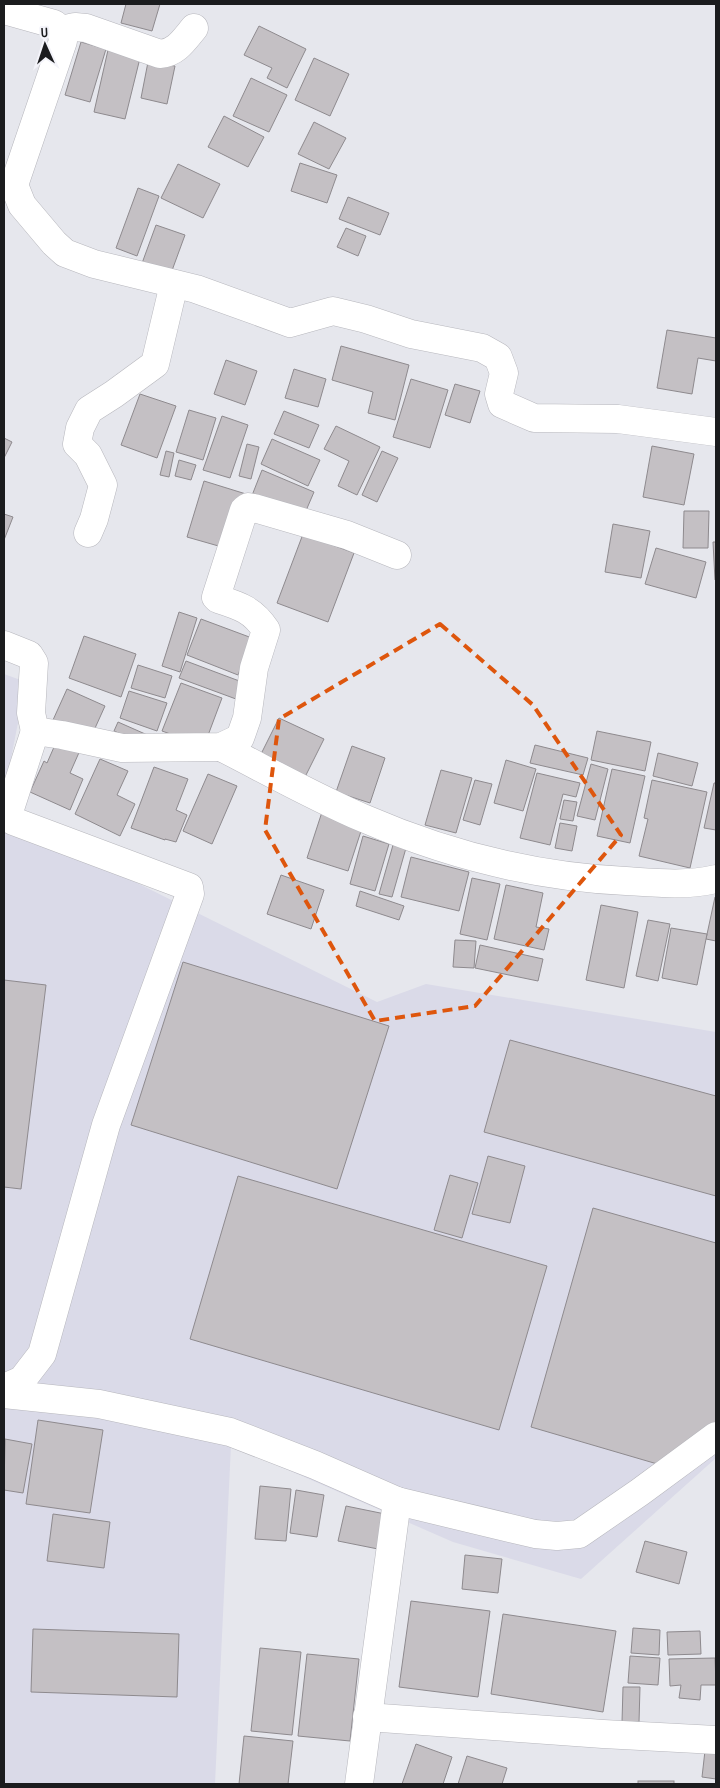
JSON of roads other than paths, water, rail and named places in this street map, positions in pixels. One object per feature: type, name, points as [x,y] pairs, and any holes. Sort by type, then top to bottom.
[{"type":"street","points":[[4,10],[54,24],[61,30],[63,41],[14,186],[22,205],[54,243],[65,253],[94,264],[196,289],[290,323],[333,311],[366,319],[411,334],[482,348],[498,357],[504,373],[499,394],[502,404],[534,418],[618,419],[716,432]]},
{"type":"street","points":[[61,30],[75,26],[86,28],[160,54],[173,51],[194,28]]},
{"type":"street","points":[[88,533],[94,519],[103,485],[88,455],[77,444],[80,428],[89,410],[156,364],[174,284]]},
{"type":"street","points":[[35,732],[62,735],[122,748],[221,747],[240,738],[247,718],[254,668],[266,630],[259,619],[243,607],[218,600],[216,593],[244,510],[248,507],[347,535],[397,555]]},
{"type":"street","points":[[4,645],[29,656],[34,663],[31,713],[35,732],[8,815],[10,818],[13,821],[188,887],[190,894],[106,1125],[42,1354],[22,1380],[4,1388]]},
{"type":"street","points":[[221,747],[362,818],[411,837],[512,867],[593,880],[696,883],[716,879]]},
{"type":"street","points":[[4,1394],[99,1404],[230,1432],[315,1465],[398,1501],[535,1534],[557,1536],[579,1534],[716,1436]]},
{"type":"street","points":[[359,1784],[398,1501]]},
{"type":"street","points":[[367,1717],[716,1740]]}]
